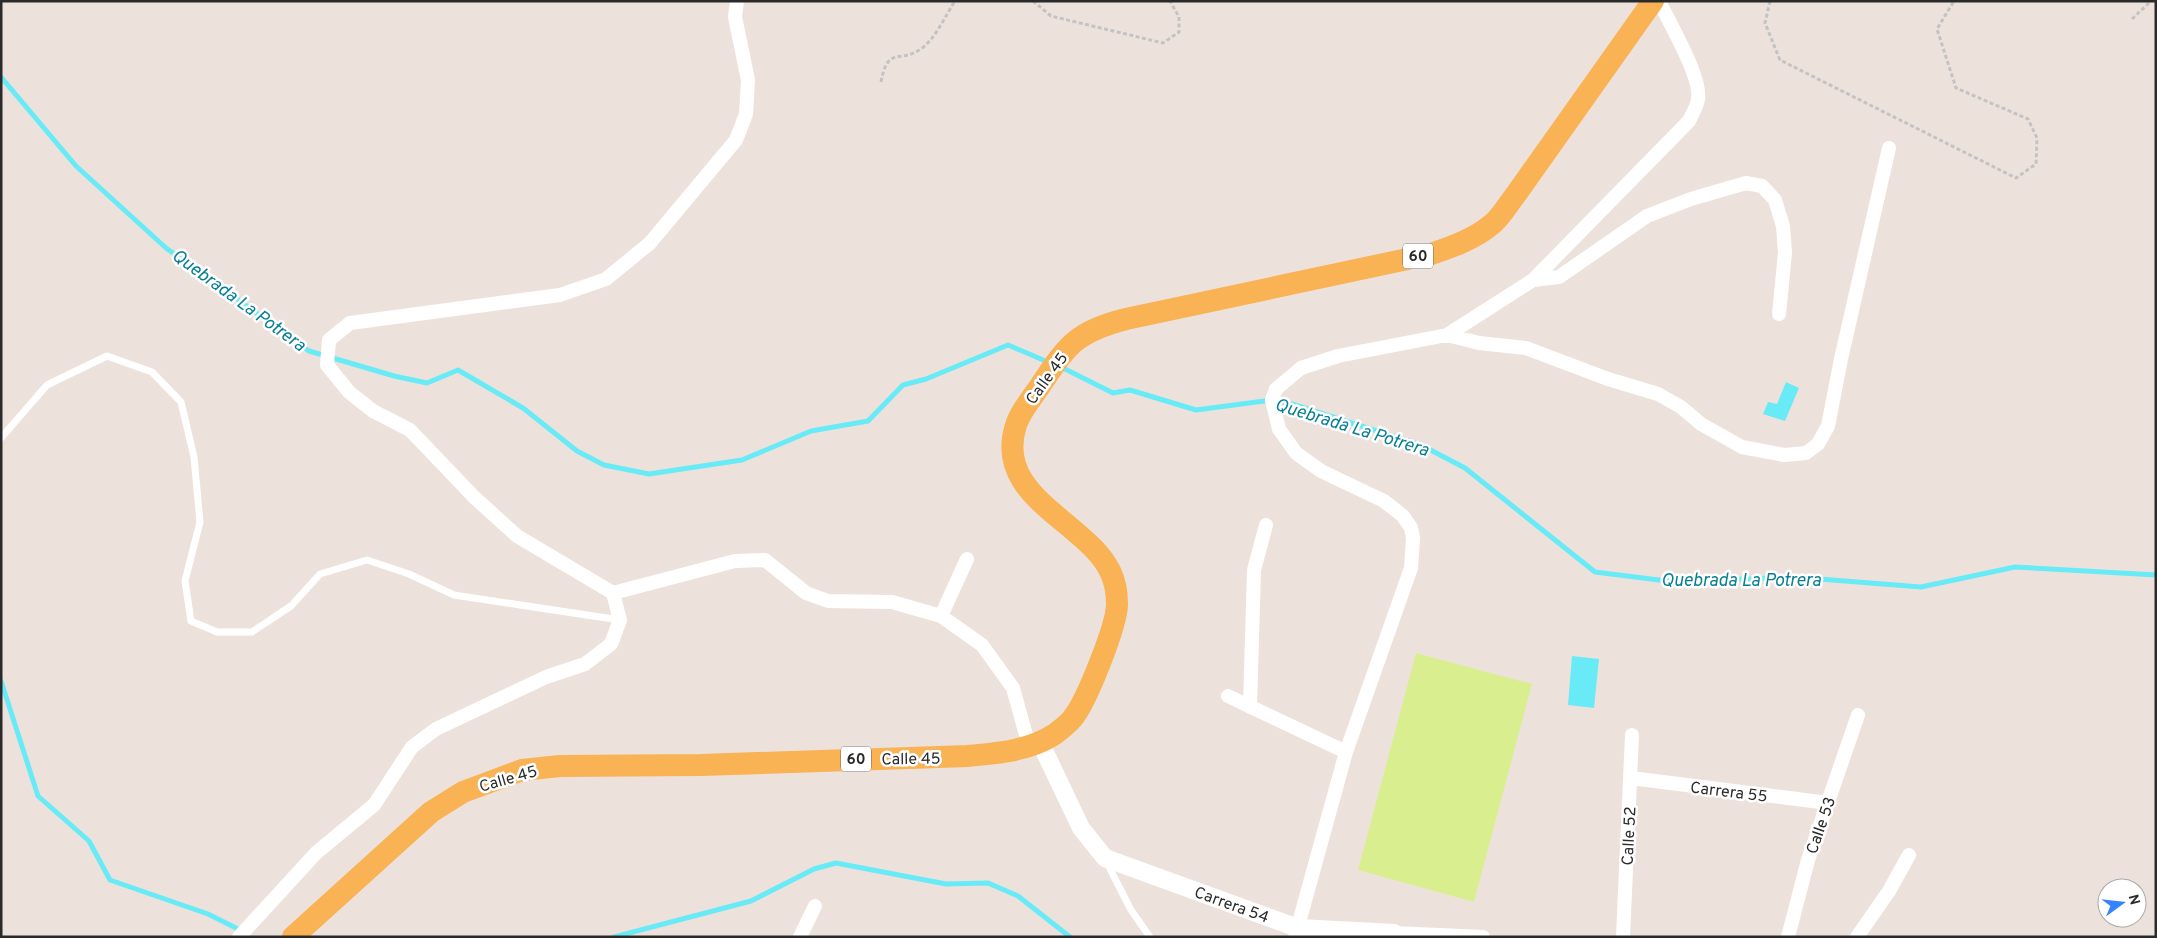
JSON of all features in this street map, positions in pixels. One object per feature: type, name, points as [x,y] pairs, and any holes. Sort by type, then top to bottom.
[{"type":"main road","name":"Calle 45","points":[[292,937],[431,812],[463,792],[522,770],[560,766],[968,756],[1008,752],[1035,744],[1056,733],[1072,719],[1084,699],[1113,625],[1117,605],[1116,589],[1103,558],[1023,484],[1014,464],[1012,444],[1016,424],[1044,380],[1074,341],[1094,328],[1117,321],[1431,254],[1474,236],[1492,224],[1514,197],[1653,1]]},
{"type":"street","points":[[239,937],[316,854],[374,805],[412,747],[436,729],[546,677],[585,664],[611,644],[620,620],[613,593],[517,536],[474,497],[410,430],[373,411],[349,392],[326,364],[330,340],[350,323],[560,294],[606,279],[650,243],[736,140],[746,114],[748,80],[735,17],[737,1]]},
{"type":"street","points":[[1296,932],[1346,752],[1411,568],[1413,538],[1411,528],[1403,516],[1384,501],[1321,471],[1296,453],[1279,429],[1272,400],[1276,389],[1300,368],[1338,356],[1447,335],[1533,280],[1689,121],[1698,99],[1698,87],[1659,1]]},
{"type":"street","points":[[1447,335],[1479,343],[1526,348],[1608,379],[1658,394],[1681,407],[1701,424],[1742,446],[1784,455],[1806,454],[1818,444],[1828,426],[1841,358],[1889,148]]},
{"type":"street","points":[[1533,280],[1558,277],[1647,216],[1691,199],[1746,183],[1762,186],[1775,200],[1783,226],[1785,253],[1779,314]]},
{"type":"street","points":[[1250,707],[1254,570],[1266,525]]},
{"type":"street","points":[[941,616],[967,559]]},
{"type":"street","points":[[613,593],[735,561],[765,560],[806,593],[828,601],[892,602],[941,616],[982,645],[1012,688],[1035,744],[1081,828],[1105,858]]},
{"type":"street","points":[[1228,696],[1346,752]]},
{"type":"street","name":"Calle 53","points":[[1788,937],[1808,860],[1858,715]]},
{"type":"street","name":"Calle 52","points":[[1623,937],[1632,735]]},
{"type":"street","name":"Carrera 55","points":[[1631,778],[1828,803]]},
{"type":"street","points":[[1857,937],[1884,898],[1909,855]]},
{"type":"street","name":"Carrera 54","points":[[1105,858],[1296,932],[1482,937]]},
{"type":"street","points":[[800,937],[815,906]]},
{"type":"lane","points":[[1,438],[47,385],[107,356],[152,372],[181,402],[194,458],[200,522],[185,581],[191,621],[217,632],[252,632],[291,606],[320,574],[367,560],[409,574],[454,595],[620,620]]},
{"type":"lane","points":[[1105,858],[1131,910],[1150,937]]},
{"type":"path","points":[[881,82],[884,65],[892,58],[920,50],[931,39],[954,1]]},
{"type":"path","points":[[1033,1],[1051,16],[1163,43],[1179,32],[1179,17],[1170,1]]},
{"type":"path","points":[[1770,1],[1764,23],[1780,60],[2016,178],[2036,164],[2037,138],[2028,119],[1956,88],[1937,29],[1954,1]]},
{"type":"path","points":[[2132,19],[2151,1]]},
{"type":"green space","points":[[1416,653],[1532,684],[1474,902],[1358,870]]},
{"type":"water","points":[[1786,382],[1799,388],[1785,421],[1763,414],[1768,402],[1777,404]]},
{"type":"water","points":[[1572,656],[1599,659],[1594,708],[1568,705]]},
{"type":"waterway","name":"Quebrada La Potrera","points":[[1,77],[76,166],[166,248],[309,351],[394,376],[427,383],[458,370],[523,408],[577,451],[604,465],[649,474],[742,460],[811,431],[868,421],[903,385],[926,379],[1008,345],[1048,362]]},
{"type":"waterway","name":"Quebrada La Potrera","points":[[1061,367],[1113,393],[1130,390],[1196,410],[1272,400],[1292,404],[1421,445],[1465,468],[1595,572],[1675,582],[1794,577],[1921,587],[2015,567],[2156,575]]},
{"type":"waterway","points":[[1,681],[38,796],[89,841],[110,880],[208,914],[238,929]]},
{"type":"waterway","points":[[614,937],[751,901],[814,869],[836,863],[946,884],[988,883],[1018,896],[1070,937]]}]
